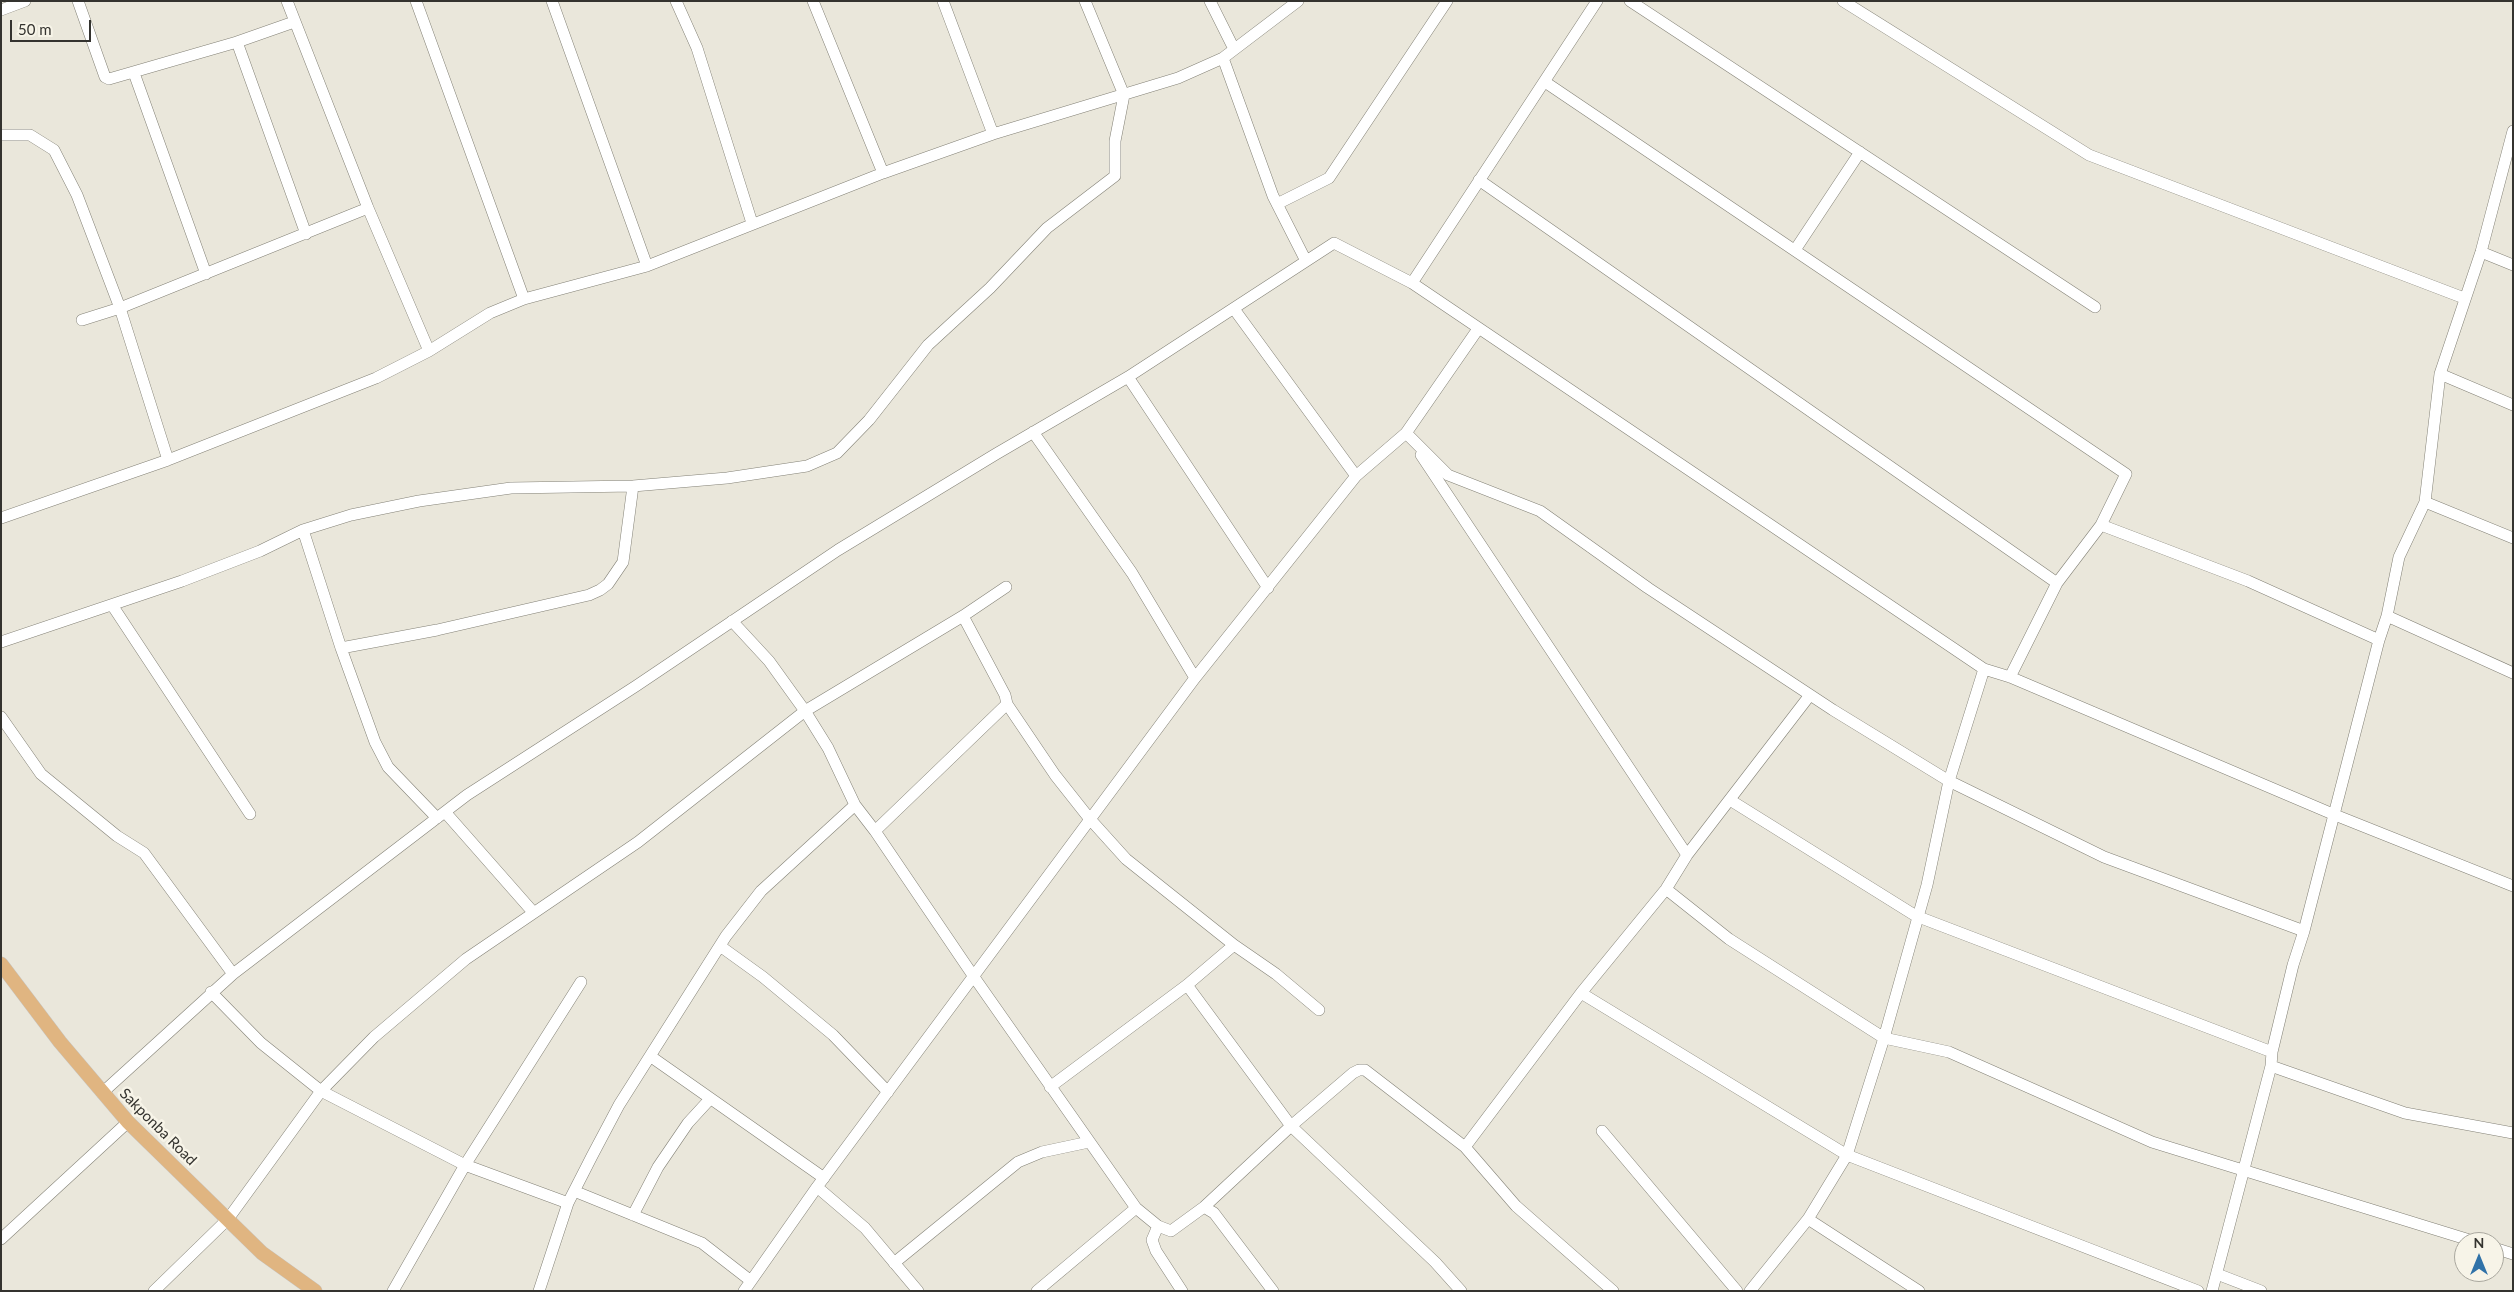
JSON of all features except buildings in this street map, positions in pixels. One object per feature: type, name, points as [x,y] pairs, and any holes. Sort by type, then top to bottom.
[{"type":"main road","name":"Sakponba Road","points":[[1,964],[102,1093],[128,1122],[262,1253],[315,1291]]},
{"type":"street","points":[[1,10],[24,1]]},
{"type":"street","points":[[78,1],[105,77],[113,80],[237,42],[294,22]]},
{"type":"street","points":[[287,1],[368,208],[429,351]]},
{"type":"street","points":[[416,1],[524,299]]},
{"type":"street","points":[[552,1],[647,266]]},
{"type":"street","points":[[676,1],[697,48],[752,223]]},
{"type":"street","points":[[813,1],[883,173]]},
{"type":"street","points":[[943,1],[993,134]]},
{"type":"street","points":[[1,642],[200,574],[303,530],[352,515],[419,501],[511,488],[633,486],[727,478],[807,466],[837,452],[869,420],[928,345],[990,288],[1048,228],[1115,176],[1115,141],[1124,96],[1085,1]]},
{"type":"street","points":[[1210,1],[1234,48]]},
{"type":"street","points":[[1,518],[168,460],[376,378],[429,351],[483,317],[524,299],[647,266],[752,223],[883,173],[993,134],[1124,96],[1178,78],[1223,58],[1298,1]]},
{"type":"street","points":[[1278,204],[1329,178],[1447,1]]},
{"type":"street","points":[[1412,283],[1597,1]]},
{"type":"street","points":[[1630,1],[2095,307]]},
{"type":"street","points":[[1842,1],[2089,155],[2464,298]]},
{"type":"street","points":[[237,42],[306,234]]},
{"type":"street","points":[[1223,58],[1278,204],[1306,261]]},
{"type":"street","points":[[134,73],[206,274]]},
{"type":"street","points":[[1545,82],[2126,474],[2101,525],[2057,584],[2010,677]]},
{"type":"street","points":[[2212,1291],[2271,1066],[2272,1052],[2293,964],[2304,931],[2379,640],[2387,616],[2399,557],[2425,502],[2440,374],[2481,252],[2513,131]]},
{"type":"street","points":[[1,135],[30,135],[54,150],[77,194],[120,308],[168,460]]},
{"type":"street","points":[[1795,250],[1860,152]]},
{"type":"street","points":[[1479,180],[2057,584]]},
{"type":"street","points":[[82,320],[120,308],[368,208]]},
{"type":"street","points":[[102,1093],[233,974],[467,795],[732,622],[838,550],[1033,432],[1128,378],[1334,243],[1412,283],[1984,669],[2010,677],[2335,815],[2513,886]]},
{"type":"street","points":[[2481,252],[2513,265]]},
{"type":"street","points":[[1234,309],[1356,476]]},
{"type":"street","points":[[574,1191],[702,1243],[747,1286],[820,1182],[1195,678],[1356,476],[1406,433],[1478,329]]},
{"type":"street","points":[[2440,374],[2513,405]]},
{"type":"street","points":[[1128,378],[1268,588]]},
{"type":"street","points":[[1033,432],[1132,573],[1195,678]]},
{"type":"street","points":[[1406,433],[1448,475],[1540,511],[1648,588],[1949,782],[2104,857],[2304,931]]},
{"type":"street","points":[[1406,433],[1687,855]]},
{"type":"street","points":[[341,648],[437,630],[590,596],[608,584],[623,562],[633,486]]},
{"type":"street","points":[[2425,502],[2513,538]]},
{"type":"street","points":[[2101,525],[2248,581],[2379,640]]},
{"type":"street","points":[[303,530],[341,648],[375,742],[388,767],[441,815],[533,912]]},
{"type":"street","points":[[154,1291],[228,1219],[321,1091],[374,1036],[466,959],[638,842],[805,711],[963,616],[1006,586]]},
{"type":"street","points":[[112,605],[250,814]]},
{"type":"street","points":[[963,616],[1005,695],[1007,704],[1055,775],[1089,818],[1126,859],[1234,945],[1276,974],[1319,1010]]},
{"type":"street","points":[[2387,616],[2513,673]]},
{"type":"street","points":[[732,622],[768,661],[805,711],[828,748],[855,806],[875,831],[1050,1087],[1136,1208],[1158,1226],[1171,1231],[1204,1207],[1290,1126],[1354,1073],[1359,1070],[1365,1070],[1466,1146],[1516,1206],[1612,1291]]},
{"type":"street","points":[[1754,1289],[1808,1220],[1847,1155],[1884,1038],[1926,885],[1949,782],[1984,669]]},
{"type":"street","points":[[1466,1146],[1581,993],[1666,889],[1687,855],[1810,694]]},
{"type":"street","points":[[875,831],[1007,704]]},
{"type":"street","points":[[1,717],[41,774],[117,836],[144,854],[233,974]]},
{"type":"street","points":[[1730,800],[1916,916],[2272,1052]]},
{"type":"street","points":[[539,1291],[568,1203],[619,1105],[720,946],[761,891],[855,806]]},
{"type":"street","points":[[1666,889],[1729,938],[1884,1038],[1949,1052],[2152,1142],[2454,1235]]},
{"type":"street","points":[[1050,1087],[1187,985],[1234,945]]},
{"type":"street","points":[[720,946],[763,977],[833,1035],[888,1092]]},
{"type":"street","points":[[393,1291],[465,1165],[581,982]]},
{"type":"street","points":[[1187,985],[1290,1126],[1435,1262],[1462,1291]]},
{"type":"street","points":[[212,992],[261,1043],[321,1091],[465,1165],[568,1203]]},
{"type":"street","points":[[1581,993],[1847,1155],[2198,1291]]},
{"type":"street","points":[[650,1056],[710,1098],[820,1182],[865,1228],[918,1291]]},
{"type":"street","points":[[2271,1066],[2406,1113],[2513,1133]]},
{"type":"street","points":[[633,1215],[658,1167],[688,1124],[710,1098]]},
{"type":"street","points":[[1,1239],[128,1122]]},
{"type":"street","points":[[1602,1131],[1737,1291]]},
{"type":"street","points":[[894,1263],[1018,1162],[1036,1154],[1089,1142]]},
{"type":"street","points":[[1204,1207],[1214,1213],[1273,1291]]},
{"type":"street","points":[[1037,1291],[1136,1208]]},
{"type":"street","points":[[1808,1220],[1919,1291]]},
{"type":"street","points":[[1158,1226],[1152,1240],[1156,1251],[1182,1291]]},
{"type":"street","points":[[2217,1274],[2261,1291]]}]
